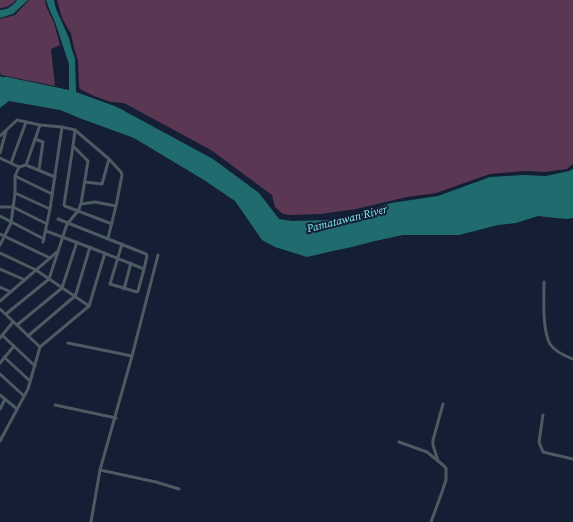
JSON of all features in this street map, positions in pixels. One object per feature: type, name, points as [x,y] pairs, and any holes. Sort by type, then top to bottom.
[{"type":"street","points":[[0,136],[17,120],[40,125],[62,127],[76,130],[109,159],[122,175],[108,238]]},
{"type":"street","points":[[11,163],[26,122]]},
{"type":"street","points":[[26,165],[40,125]]},
{"type":"street","points":[[0,216],[44,240],[62,127]]},
{"type":"street","points":[[76,130],[64,205],[112,224]]},
{"type":"street","points":[[0,153],[6,131]]},
{"type":"street","points":[[35,139],[43,142],[39,170]]},
{"type":"street","points":[[6,314],[49,279],[66,227],[78,211],[81,204],[88,161],[73,146]]},
{"type":"street","points":[[0,158],[19,167],[26,165],[55,178]]},
{"type":"street","points":[[84,182],[102,184],[109,159]]},
{"type":"street","points":[[0,245],[11,223],[15,176],[19,167]]},
{"type":"street","points":[[15,176],[52,194]]},
{"type":"street","points":[[14,193],[50,209]]},
{"type":"street","points":[[81,204],[95,202],[116,206]]},
{"type":"street","points":[[0,207],[13,207],[47,224]]},
{"type":"street","points":[[58,219],[108,238],[146,254],[147,256],[144,269],[137,292],[110,284],[122,244]]},
{"type":"street","points":[[46,230],[144,269]]},
{"type":"street","points":[[0,234],[50,258]]},
{"type":"street","points":[[17,325],[62,288],[77,242]]},
{"type":"street","points":[[28,336],[75,297],[90,247]]},
{"type":"street","points":[[0,301],[58,251]]},
{"type":"street","points":[[0,253],[36,270],[89,306]]},
{"type":"street","points":[[0,441],[28,389],[40,347],[89,306],[105,253]]},
{"type":"street","points":[[91,522],[100,470],[116,418],[158,255]]},
{"type":"street","points":[[124,289],[131,263]]},
{"type":"street","points":[[0,269],[25,280]]},
{"type":"street","points":[[544,282],[544,313],[547,337],[551,345],[559,353],[573,359]]},
{"type":"street","points":[[0,287],[11,292]]},
{"type":"street","points":[[0,309],[40,347]]},
{"type":"street","points":[[13,322],[1,337],[14,346],[35,366]]},
{"type":"street","points":[[68,343],[132,356]]},
{"type":"street","points":[[0,363],[14,346]]},
{"type":"street","points":[[4,357],[30,381]]},
{"type":"street","points":[[0,374],[24,396]]},
{"type":"street","points":[[0,395],[17,409]]},
{"type":"street","points":[[0,409],[5,399]]},
{"type":"street","points":[[438,461],[433,440],[443,404]]},
{"type":"street","points":[[55,405],[116,418]]},
{"type":"street","points":[[543,415],[539,442],[543,452],[573,459]]},
{"type":"street","points":[[399,442],[427,452],[446,468],[446,480],[431,522]]},
{"type":"street","points":[[100,470],[156,482],[179,490]]},
{"type":"shaded area","points":[[0,0],[16,0],[9,6],[0,8]]},
{"type":"shaded area","points":[[29,0],[45,0],[46,6],[54,23],[60,45],[51,49],[55,86],[1,75],[0,72],[0,19],[15,15]]},
{"type":"shaded area","points":[[57,0],[573,0],[573,164],[567,169],[545,172],[525,171],[490,174],[436,193],[407,197],[356,209],[321,214],[283,214],[275,207],[272,195],[211,150],[124,103],[111,102],[80,89],[78,61],[71,34],[62,18]]},
{"type":"water","points":[[17,0],[28,0],[13,14],[0,18],[0,10],[10,7]]},
{"type":"water","name":"Pamatawan River","points":[[46,0],[54,0],[56,9],[69,38],[75,58],[76,92],[117,107],[213,159],[259,193],[279,219],[292,221],[327,220],[359,214],[391,203],[438,196],[490,177],[523,175],[546,176],[573,169],[573,218],[566,219],[538,216],[516,223],[498,225],[459,235],[403,235],[307,257],[275,247],[262,240],[235,201],[204,180],[134,138],[60,110],[9,101],[0,108],[0,75],[1,77],[69,90],[69,64]]}]
